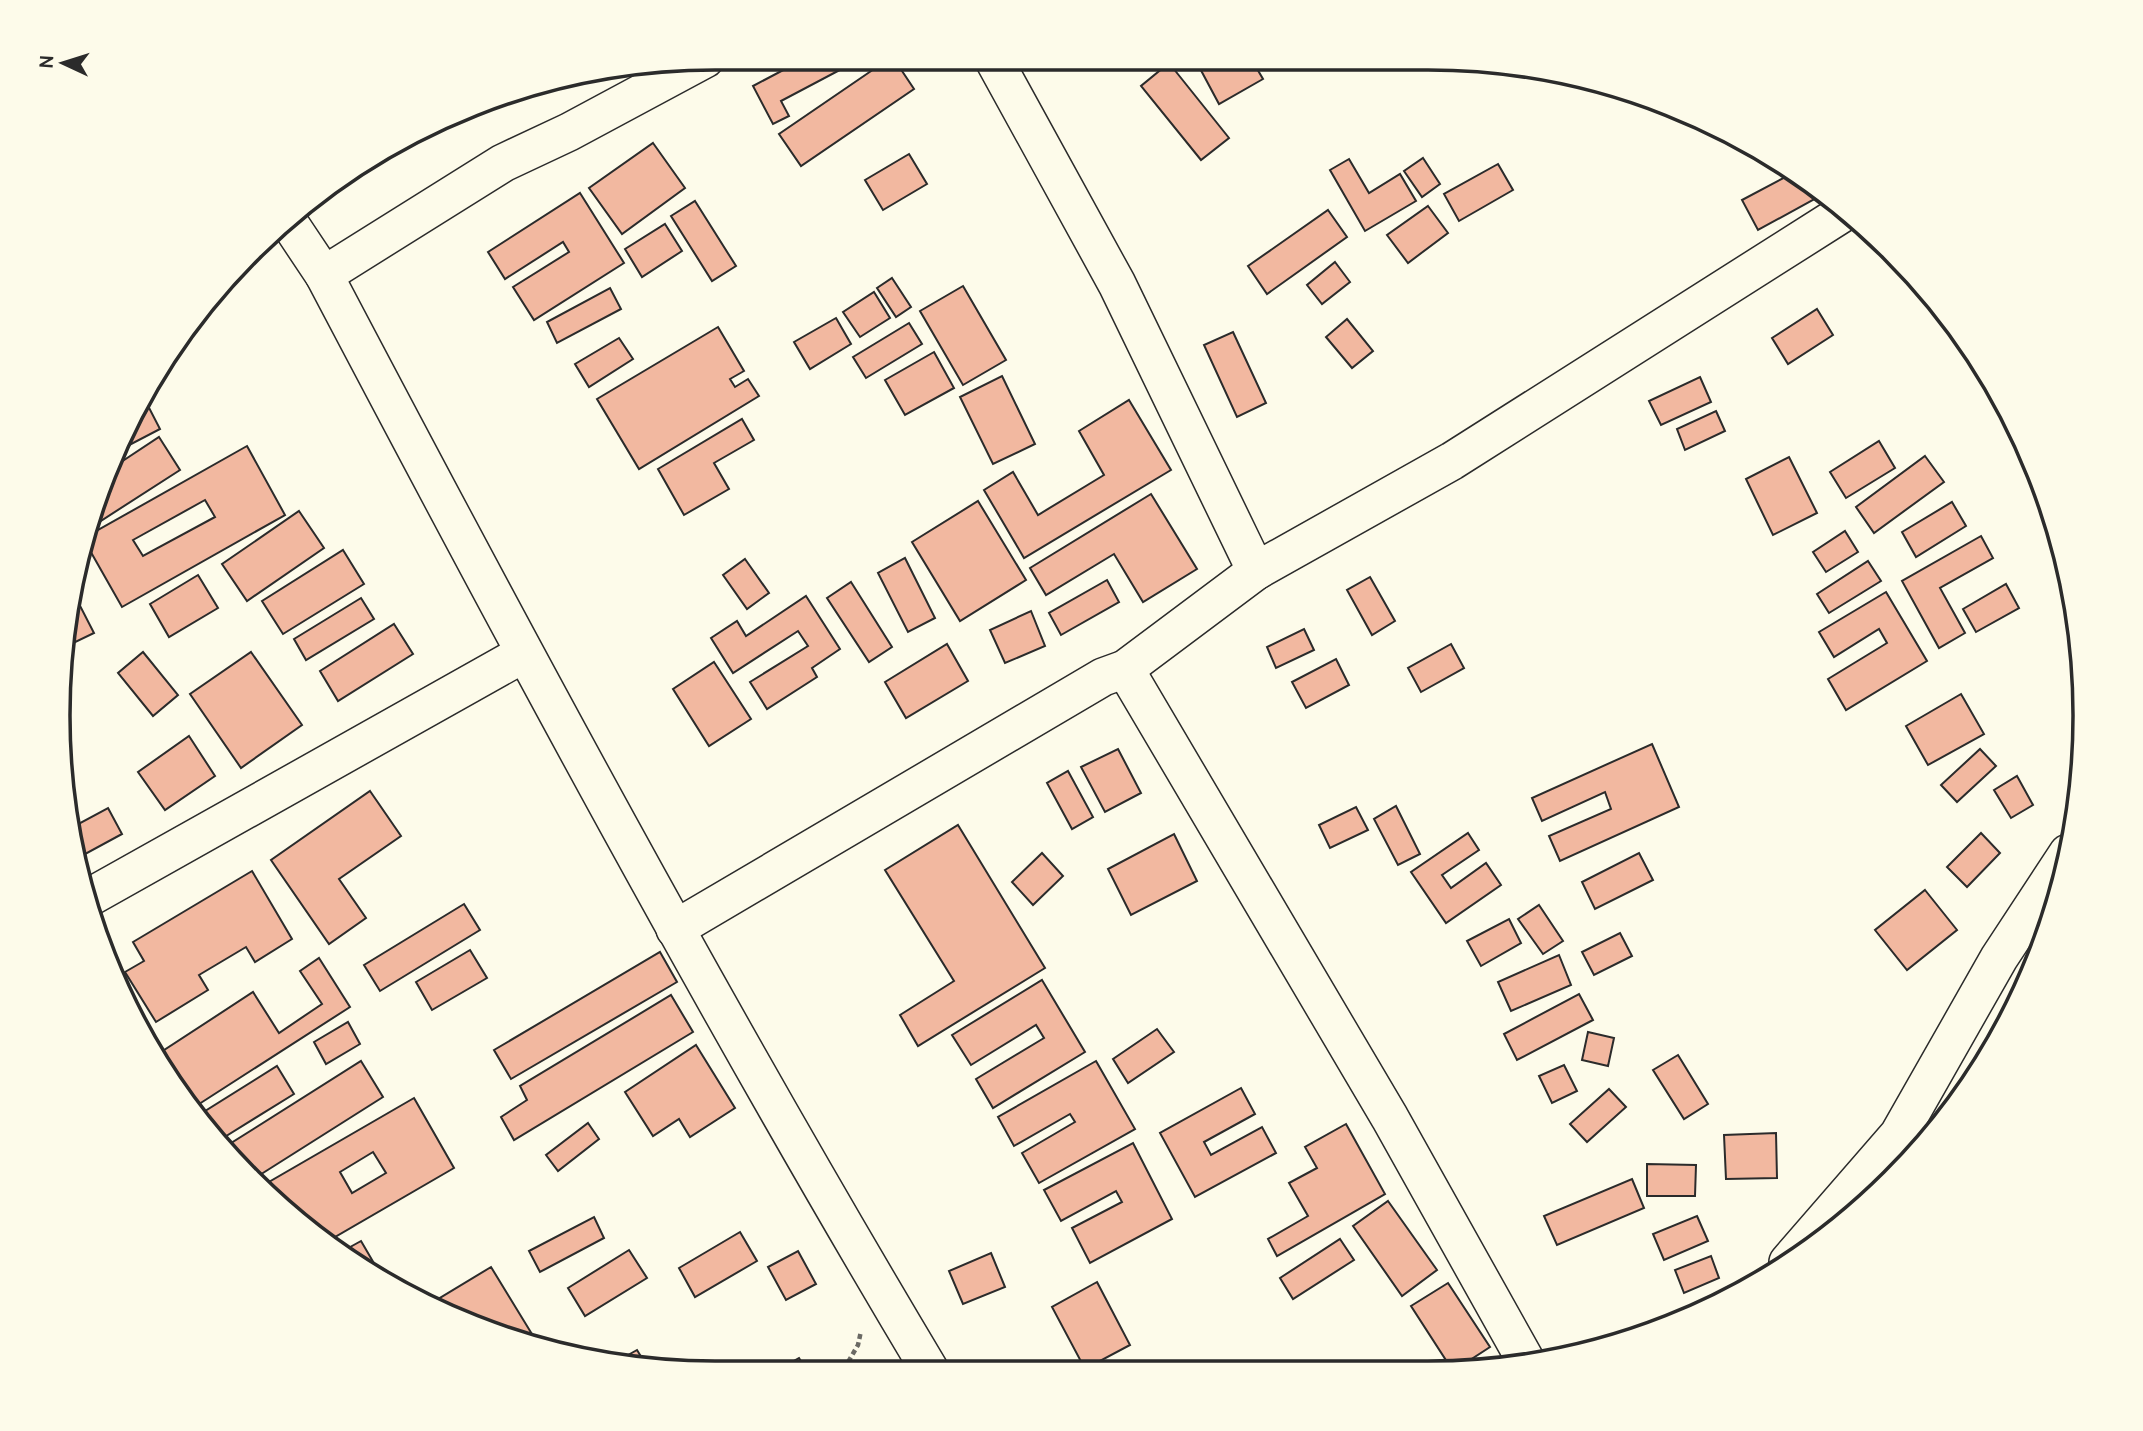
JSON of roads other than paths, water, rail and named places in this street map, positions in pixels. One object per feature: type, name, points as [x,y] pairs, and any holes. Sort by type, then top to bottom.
[{"type":"street","points":[[999,70],[1117,284],[1256,571]]},
{"type":"street","points":[[324,275],[503,163],[569,132],[685,71]]},
{"type":"street","points":[[676,929],[1103,677],[1125,669],[1256,571],[1452,461],[1837,217]]},
{"type":"street","points":[[292,228],[324,275],[523,654],[676,929],[924,1361]]},
{"type":"street","points":[[95,894],[523,654]]},
{"type":"street","points":[[1125,669],[1390,1118],[1522,1354]]},
{"type":"street","points":[[1814,1233],[1899,1134],[1999,958],[2053,877]]}]
